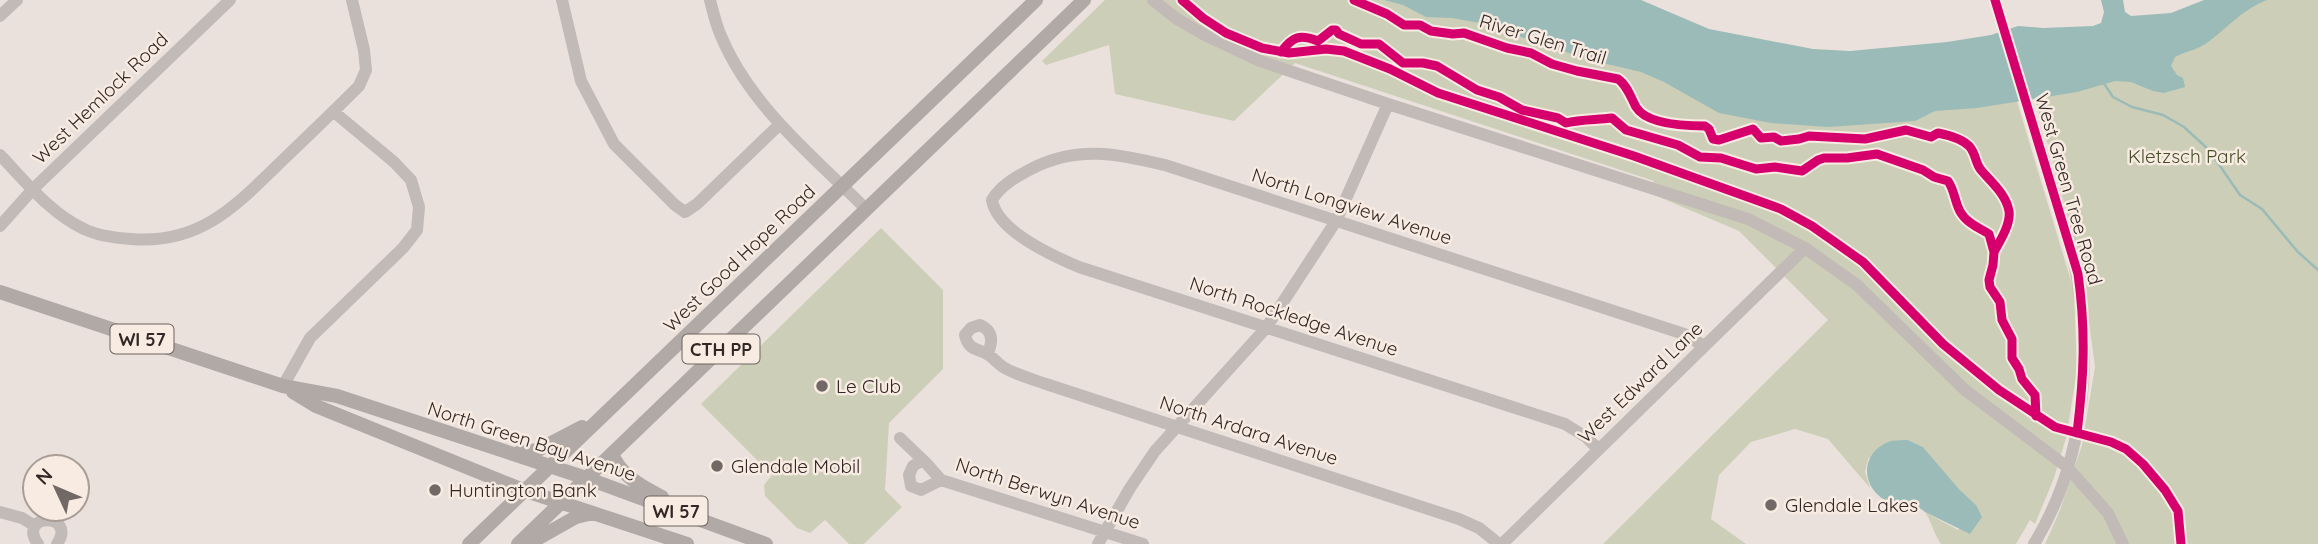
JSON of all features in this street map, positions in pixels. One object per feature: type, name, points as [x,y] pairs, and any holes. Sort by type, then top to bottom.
[{"type":"main road","name":"West Good Hope Road","points":[[469,544],[1035,0]]},
{"type":"main road","name":"CTH PP","points":[[519,544],[1084,0]]},
{"type":"main road","name":"North Green Bay Avenue","points":[[0,292],[283,386],[337,396],[586,478],[766,544]]},
{"type":"main road","name":"North Green Bay Avenue","points":[[283,386],[316,406],[523,490],[687,544]]},
{"type":"main road","points":[[509,454],[538,450],[598,419]]},
{"type":"main road","points":[[612,454],[616,465],[630,479],[713,524]]},
{"type":"main road","points":[[476,470],[499,492],[506,508]]},
{"type":"main road","points":[[528,544],[576,517],[593,512]]},
{"type":"street","points":[[0,16],[17,0]]},
{"type":"street","name":"West Hemlock Road","points":[[0,226],[33,189],[230,0]]},
{"type":"street","points":[[0,155],[57,211],[85,230],[115,238],[156,241],[190,233],[220,216],[247,195],[359,86],[366,70],[352,0]]},
{"type":"street","points":[[562,0],[581,81],[614,144],[685,212],[697,204],[780,124]]},
{"type":"street","points":[[710,0],[720,36],[745,80],[780,124],[866,209]]},
{"type":"street","points":[[1153,0],[1177,19],[1230,48],[1298,74],[1748,219],[1805,248],[1857,285],[1965,390],[2067,467],[2108,513],[2123,544]]},
{"type":"street","name":"West Green Tree Road","points":[[1995,0],[2069,241],[2078,274],[2083,312],[2084,380],[2077,433],[2058,495],[2034,544]]},
{"type":"street","points":[[1101,538],[1143,469],[1175,426],[1266,328],[1336,221],[1388,104]]},
{"type":"street","points":[[283,386],[310,338],[403,248],[417,229],[419,207],[411,180],[394,162],[334,112]]},
{"type":"street","name":"North Longview Avenue","points":[[992,200],[1013,178],[1037,166],[1074,154],[1116,155],[1165,165],[1684,334],[1704,345]]},
{"type":"street","name":"North Rockledge Avenue","points":[[992,200],[994,209],[1018,233],[1062,260],[1565,424],[1586,437],[1598,449]]},
{"type":"street","name":"West Edward Lane","points":[[1500,544],[1805,248]]},
{"type":"street","name":"North Ardara Avenue","points":[[988,353],[996,363],[1024,376],[1459,519],[1479,528],[1500,544]]},
{"type":"street","name":"North Berwyn Avenue","points":[[900,438],[941,480],[1101,538],[1143,544]]},
{"type":"street","name":"North Berwyn Avenue","points":[[926,463],[916,463],[908,479],[911,486],[921,490],[941,480]]},
{"type":"street","points":[[0,512],[22,518],[36,526]]},
{"type":"street","points":[[38,544],[33,537],[36,526],[47,520],[56,523],[61,530],[57,544]]},
{"type":"green space","points":[[1105,0],[1551,0],[2016,98],[2074,291],[2077,371],[2066,438],[2054,478],[2035,524],[2030,520],[2016,544],[1941,544],[1925,512],[1958,530],[1976,505],[1923,447],[1908,440],[1892,441],[1868,459],[1865,472],[1870,488],[1828,439],[1795,429],[1751,442],[1719,475],[1711,519],[1746,544],[1603,544],[1828,320],[1739,231],[1645,191],[1654,181],[1295,63],[1234,121],[1115,94],[1109,45],[1046,65],[1042,61]]},
{"type":"green space","name":"Kletzsch Park","points":[[2235,0],[2318,0],[2318,544],[2045,544],[2060,510],[2082,445],[2095,367],[2081,262],[2025,64]]},
{"type":"green space","name":"Le Club","points":[[881,228],[943,290],[943,369],[889,423],[885,490],[902,507],[864,544],[849,544],[825,520],[810,533],[797,528],[765,496],[764,485],[772,475],[701,404]]},
{"type":"water","points":[[1384,0],[1641,0],[1709,29],[1813,49],[1850,51],[1947,42],[1991,35],[2018,26],[2093,26],[2101,23],[2104,12],[2101,0],[2123,0],[2125,12],[2131,16],[2171,13],[2204,0],[2267,0],[2243,14],[2203,45],[2175,57],[2171,66],[2177,75],[2183,78],[2185,87],[2164,93],[2131,82],[2115,81],[2077,92],[1977,108],[1935,111],[1915,121],[1828,127],[1771,123],[1719,113],[1641,72],[1590,60],[1480,23],[1426,17],[1403,5]]},
{"type":"water","points":[[1908,440],[1923,447],[1976,505],[1982,517],[1970,534],[1925,512],[1913,503],[1891,503],[1873,490],[1867,472],[1868,462],[1873,454],[1880,446],[1891,441]]},
{"type":"waterway","points":[[2103,82],[2113,97],[2132,107],[2163,115],[2184,127],[2209,150],[2240,195],[2262,209],[2297,251],[2318,270]]},
{"type":"cycle path","points":[[1182,0],[1226,33],[1262,48],[1289,53],[1326,49],[1344,51],[1390,69],[1438,93],[1634,156],[1781,209],[1812,226],[1863,262],[1943,344],[1999,390],[2055,427],[2111,442],[2126,449],[2165,490],[2178,511],[2181,544]]},
{"type":"cycle path","name":"River Glen Trail","points":[[1354,0],[1387,14],[1404,25],[1420,25],[1431,31],[1453,34],[1464,33],[1531,53],[1552,64],[1618,79],[1641,113],[1658,121],[1705,126],[1713,139],[1719,140],[1753,129],[1761,138],[1774,137],[1781,141],[1809,136],[1865,139],[1906,130],[1931,137],[1938,133],[1955,138],[1971,149],[1979,167],[2005,199],[2009,211],[2008,221],[1994,252]]},
{"type":"cycle path","points":[[1995,0],[2078,274],[2083,354],[2077,433]]},
{"type":"cycle path","points":[[1281,52],[1297,38],[1318,41],[1336,30],[1361,44],[1379,44],[1403,63],[1437,66],[1477,90],[1499,97],[1522,110],[1558,118],[1566,123],[1612,118],[1626,130],[1678,145],[1700,157],[1721,158],[1756,169],[1775,167],[1802,171],[1824,158],[1877,154],[1948,181],[1964,217],[1989,234],[1994,252],[1990,287],[2000,302],[2002,320],[2012,339],[2012,358],[2022,379],[2035,395],[2036,416]]},
{"type":"place","name":"Le Club","points":[[822,386]]},
{"type":"place","name":"Glendale Mobil","points":[[717,466]]},
{"type":"place","name":"Huntington Bank","points":[[435,490]]},
{"type":"place","name":"Glendale Lakes","points":[[1771,505]]}]
